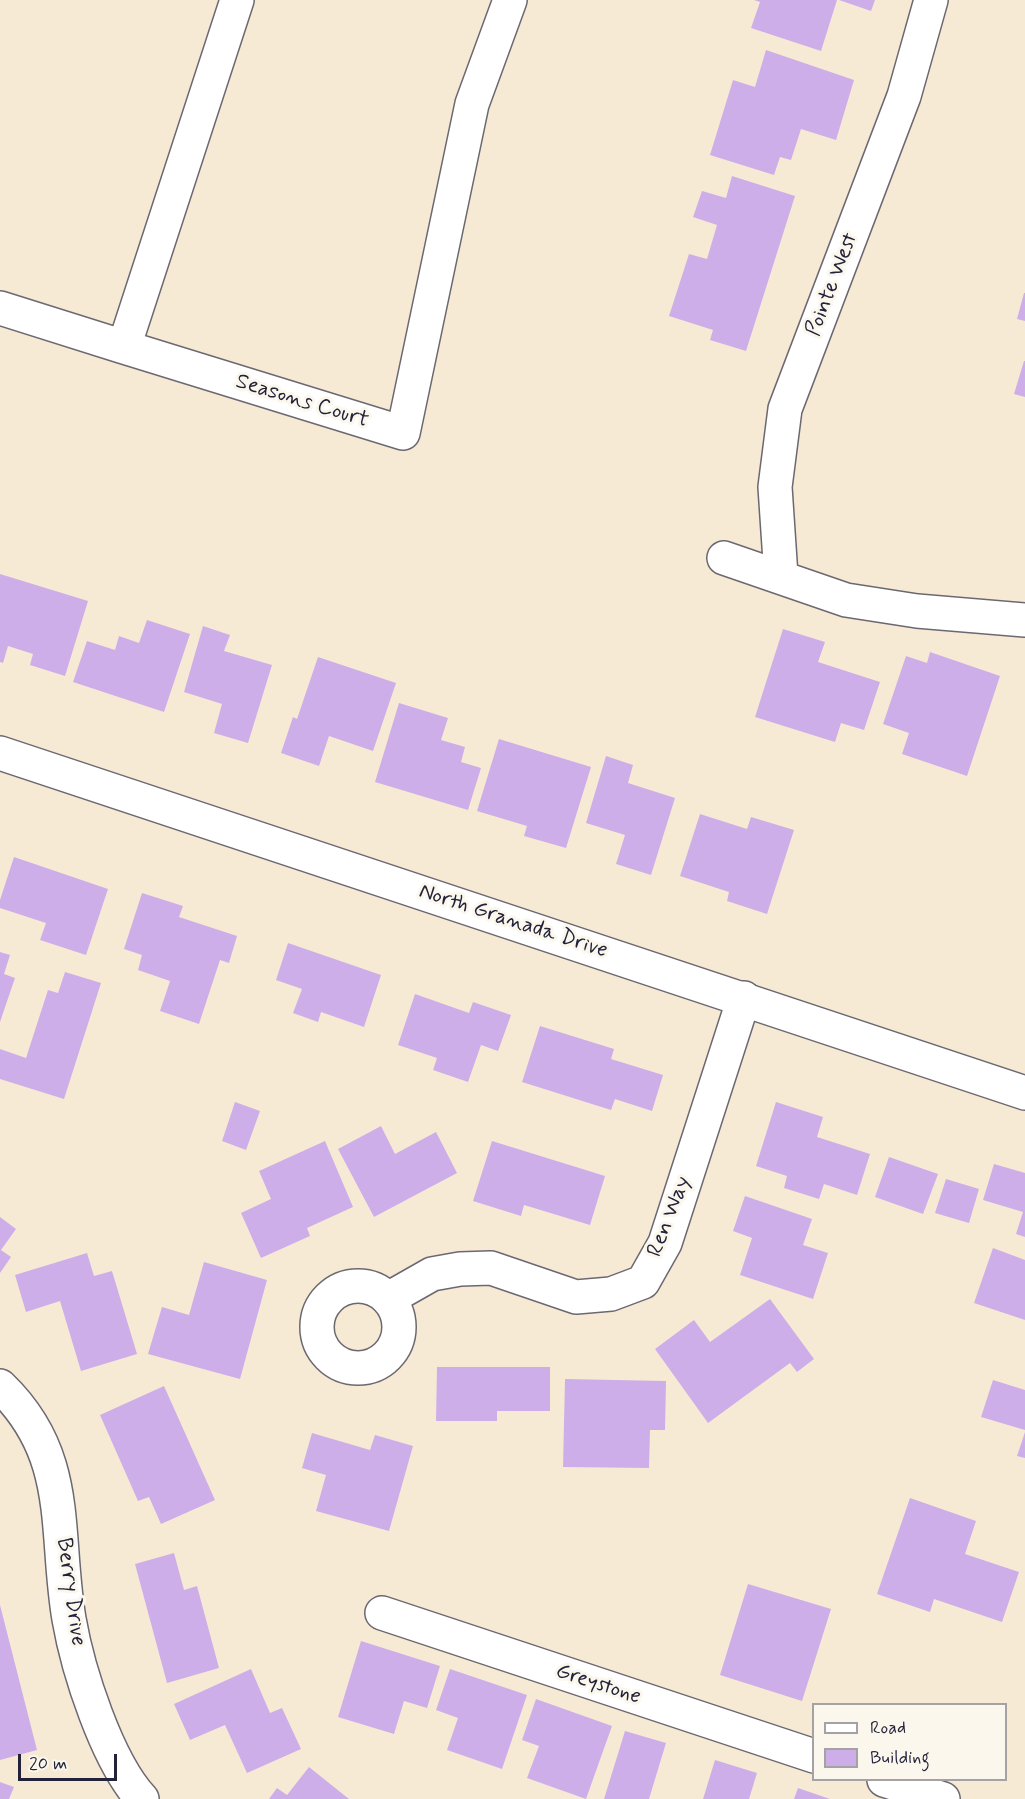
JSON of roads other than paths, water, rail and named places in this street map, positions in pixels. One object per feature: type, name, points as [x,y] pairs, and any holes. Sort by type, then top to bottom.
[{"type":"street","points":[[0,309],[124,347],[237,0]]},
{"type":"street","name":"Seasons Court","points":[[124,347],[403,433],[472,104],[510,0]]},
{"type":"street","name":"Pointe West","points":[[781,576],[776,487],[785,410],[904,96],[931,0]]},
{"type":"street","points":[[724,558],[846,600],[917,612],[1025,620]]},
{"type":"street","name":"North Granada Drive","points":[[0,753],[1025,1093]]},
{"type":"street","name":"Ren Way","points":[[388,1299],[432,1274],[460,1269],[491,1268],[576,1297],[611,1294],[643,1282],[665,1243],[744,998]]},
{"type":"street","name":"Berry Drive","points":[[0,1386],[31,1422],[49,1458],[59,1509],[69,1620],[93,1709],[130,1795]]},
{"type":"street","name":"Greystone","points":[[382,1613],[812,1756]]},
{"type":"street","points":[[890,1781],[944,1799]]}]
